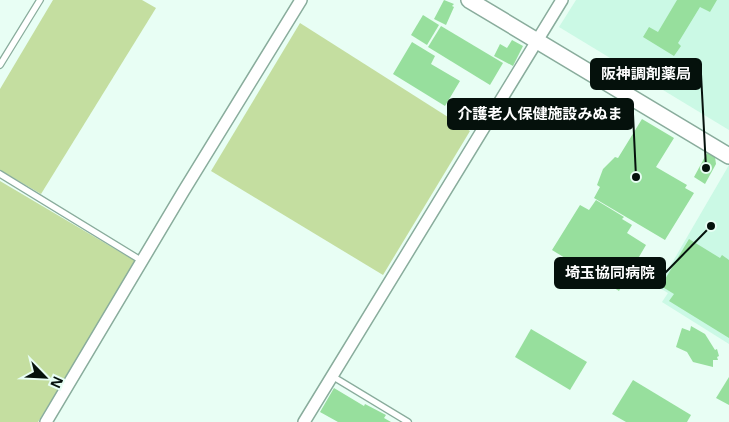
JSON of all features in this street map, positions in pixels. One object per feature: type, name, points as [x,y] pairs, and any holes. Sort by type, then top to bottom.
[{"type":"street","points":[[46,422],[301,0]]},
{"type":"street","points":[[469,0],[729,156]]},
{"type":"street","points":[[304,422],[562,0]]},
{"type":"lane","points":[[0,65],[40,0]]},
{"type":"lane","points":[[0,174],[142,262]]},
{"type":"lane","points":[[332,376],[408,422]]},
{"type":"shaded area","points":[[576,0],[729,0],[729,130],[559,27]]},
{"type":"shaded area","points":[[729,165],[729,344],[662,302],[668,293],[658,287]]},
{"type":"green space","points":[[53,0],[142,0],[156,8],[41,194],[0,170],[0,89]]},
{"type":"green space","points":[[300,23],[470,131],[383,275],[211,171]]},
{"type":"green space","points":[[0,181],[137,262],[38,422],[0,422]]},
{"type":"building","points":[[444,0],[454,4],[446,25],[434,19]]},
{"type":"building","points":[[677,0],[717,0],[710,12],[700,7],[678,43],[681,46],[674,56],[643,37],[649,27],[658,32]]},
{"type":"building","points":[[423,15],[439,25],[427,45],[411,35]]},
{"type":"building","points":[[441,26],[503,63],[490,85],[428,47]]},
{"type":"building","points":[[512,40],[523,46],[513,66],[494,56],[500,44],[507,48]]},
{"type":"building","points":[[412,42],[435,56],[431,64],[460,81],[445,106],[393,74]]},
{"type":"building","points":[[642,119],[674,138],[656,167],[687,185],[685,188],[694,193],[665,240],[594,198],[600,187],[597,185],[603,169],[615,157],[618,158]]},
{"type":"building","points":[[707,153],[715,157],[716,164],[705,184],[694,177]]},
{"type":"building","points":[[596,200],[624,217],[622,219],[632,225],[627,233],[646,245],[619,291],[552,250],[580,205],[589,210]]},
{"type":"building","points":[[689,239],[720,258],[722,255],[729,260],[729,338],[669,301],[674,294],[661,286]]},
{"type":"building","points":[[691,326],[705,334],[715,350],[717,349],[719,356],[717,357],[718,360],[713,360],[713,367],[693,362],[687,352],[676,347],[682,328],[690,331]]},
{"type":"building","points":[[531,329],[587,362],[570,390],[515,357]]},
{"type":"building","points":[[729,377],[729,405],[716,398]]},
{"type":"building","points":[[633,380],[691,415],[687,422],[626,422],[612,414]]},
{"type":"building","points":[[334,388],[364,406],[365,404],[386,415],[384,418],[391,422],[338,422],[320,412]]},
{"type":"place","name":"阪神調剤薬局","points":[[706,168]]},
{"type":"place","name":"介護老人保健施設みぬま","points":[[636,177]]},
{"type":"place","name":"埼玉協同病院","points":[[711,226]]}]
